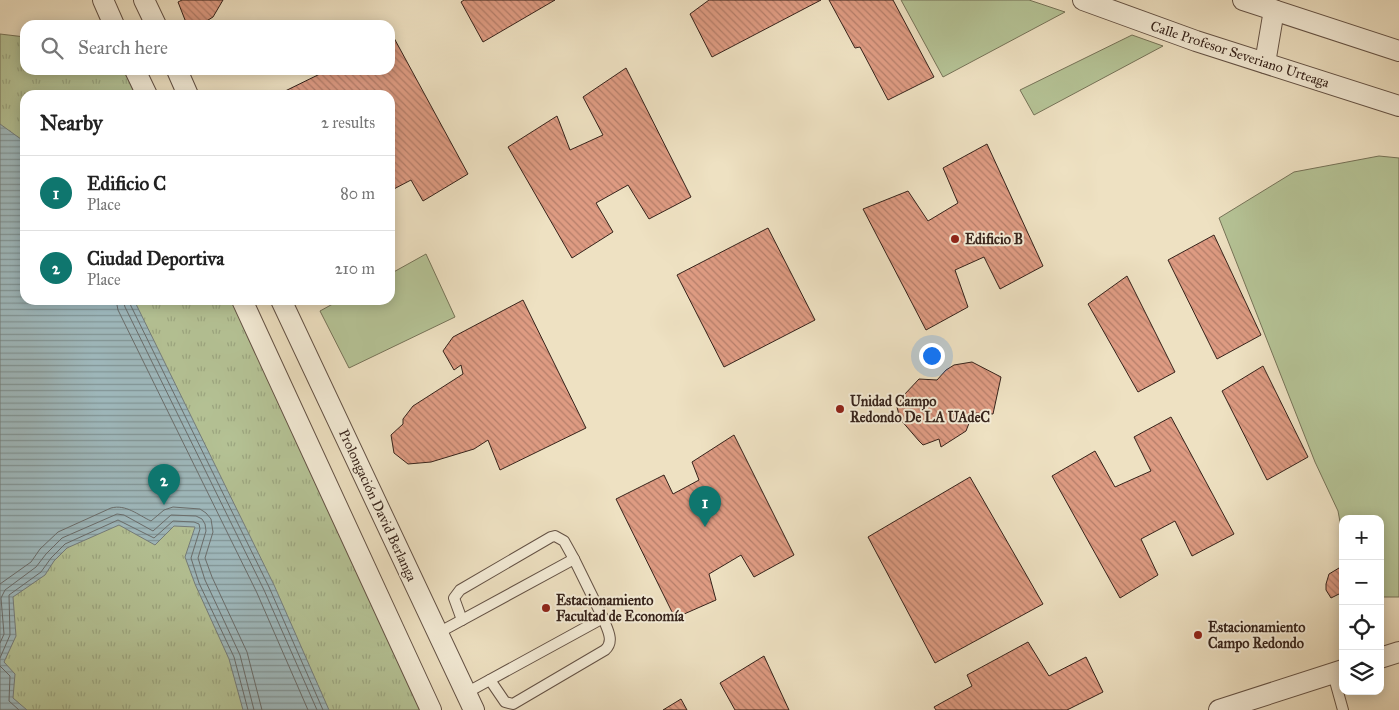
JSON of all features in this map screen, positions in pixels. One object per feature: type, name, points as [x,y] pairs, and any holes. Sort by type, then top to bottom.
[{"type":"street","points":[[103,0],[112,20]]},
{"type":"street","points":[[144,0],[154,20]]},
{"type":"street","name":"Calle Profesor Severiano Urteaga","points":[[1083,0],[1196,41],[1399,106]]},
{"type":"street","points":[[1243,0],[1399,51]]},
{"type":"street","points":[[1265,63],[1274,10]]},
{"type":"street","points":[[137,75],[145,90]]},
{"type":"street","points":[[179,75],[186,90]]},
{"type":"street","points":[[244,305],[431,710]]},
{"type":"street","name":"Prolongación David Berlanga","points":[[283,305],[470,702]]},
{"type":"street","points":[[1384,657],[1399,652]]},
{"type":"street","points":[[1219,710],[1338,672]]},
{"type":"lane","points":[[462,620],[454,598],[460,590],[551,537],[555,536],[564,541],[603,618],[611,639],[610,644],[605,650],[513,704],[505,702],[490,680]]},
{"type":"lane","points":[[438,633],[574,559]]},
{"type":"lane","points":[[470,702],[490,680],[603,618]]},
{"type":"lane","points":[[1338,672],[1342,710]]},
{"type":"green space","points":[[901,0],[1029,0],[1065,12],[943,77]]},
{"type":"green space","points":[[0,34],[20,36],[20,75],[129,75],[136,90],[20,90],[20,305],[235,305],[422,710],[0,710]]},
{"type":"green space","points":[[1132,35],[1163,46],[1034,115],[1020,90]]},
{"type":"green space","points":[[1379,156],[1399,158],[1399,597],[1384,597],[1384,515],[1339,516],[1315,462],[1219,218],[1294,172]]},
{"type":"green space","points":[[426,254],[455,317],[349,368],[320,311],[331,305],[395,305],[395,271]]},
{"type":"water","points":[[0,124],[20,138],[20,305],[136,305],[274,585],[329,710],[243,710],[229,659],[195,584],[185,557],[195,527],[174,526],[155,545],[119,525],[67,548],[54,561],[45,575],[13,597],[16,636],[4,662],[15,674],[13,698],[27,710],[0,710]]},
{"type":"building","points":[[182,0],[223,0],[213,17],[208,20],[185,20],[178,2]]},
{"type":"building","points":[[464,0],[555,0],[483,42],[461,2]]},
{"type":"building","points":[[709,0],[821,0],[712,57],[690,14]]},
{"type":"building","points":[[829,0],[893,0],[934,77],[888,100],[860,47],[855,48]]},
{"type":"building","points":[[395,40],[468,174],[423,201],[411,180],[395,188],[395,90],[287,90],[318,75],[395,75]]},
{"type":"building","points":[[626,68],[691,197],[649,219],[628,185],[596,203],[613,232],[572,258],[508,147],[557,116],[570,150],[603,135],[583,97]]},
{"type":"building","name":"Edificio B","points":[[987,144],[1043,266],[1000,289],[984,257],[955,270],[968,307],[926,330],[863,209],[908,191],[928,221],[958,203],[943,168]]},
{"type":"building","points":[[768,228],[815,320],[724,367],[677,275]]},
{"type":"building","points":[[1214,235],[1261,335],[1217,359],[1168,260]]},
{"type":"building","points":[[1127,276],[1175,372],[1138,392],[1088,304]]},
{"type":"building","points":[[523,300],[586,428],[500,470],[488,440],[474,449],[431,462],[408,464],[394,453],[391,435],[403,424],[403,419],[413,406],[463,374],[461,365],[454,370],[443,351],[453,337]]},
{"type":"building","points":[[972,362],[1001,377],[993,414],[973,413],[966,431],[941,447],[939,439],[923,445],[900,419],[897,407],[904,395],[919,379],[937,380],[946,370],[954,365]]},
{"type":"building","points":[[1263,366],[1308,457],[1267,480],[1222,391]]},
{"type":"building","points":[[1171,417],[1234,534],[1192,556],[1175,521],[1141,539],[1158,575],[1120,598],[1052,476],[1095,451],[1115,487],[1151,471],[1134,437]]},
{"type":"building","points":[[734,435],[794,555],[754,577],[741,555],[709,574],[716,600],[675,618],[616,499],[664,475],[673,494],[699,480],[692,462]]},
{"type":"building","points":[[970,477],[1043,604],[935,663],[868,537]]},
{"type":"building","points":[[1339,568],[1339,594],[1331,598],[1326,590],[1329,574]]},
{"type":"building","points":[[1028,642],[1049,676],[1086,657],[1103,692],[1067,710],[936,710],[934,707],[972,686],[967,675]]},
{"type":"building","points":[[764,656],[789,710],[735,710],[720,683]]},
{"type":"building","points":[[681,699],[687,710],[663,710]]},
{"type":"place","name":"Edificio B","points":[[955,239]]},
{"type":"place","name":"Unidad Campo Redondo De LA UAdeC","points":[[840,409]]},
{"type":"place","name":"Ciudad Deportiva","points":[[164,505]]},
{"type":"place","name":"Edificio C","points":[[705,527]]},
{"type":"place","name":"Estacionamiento Facultad de Economía","points":[[546,608]]},
{"type":"place","name":"Estacionamiento Campo Redondo","points":[[1198,635]]}]
